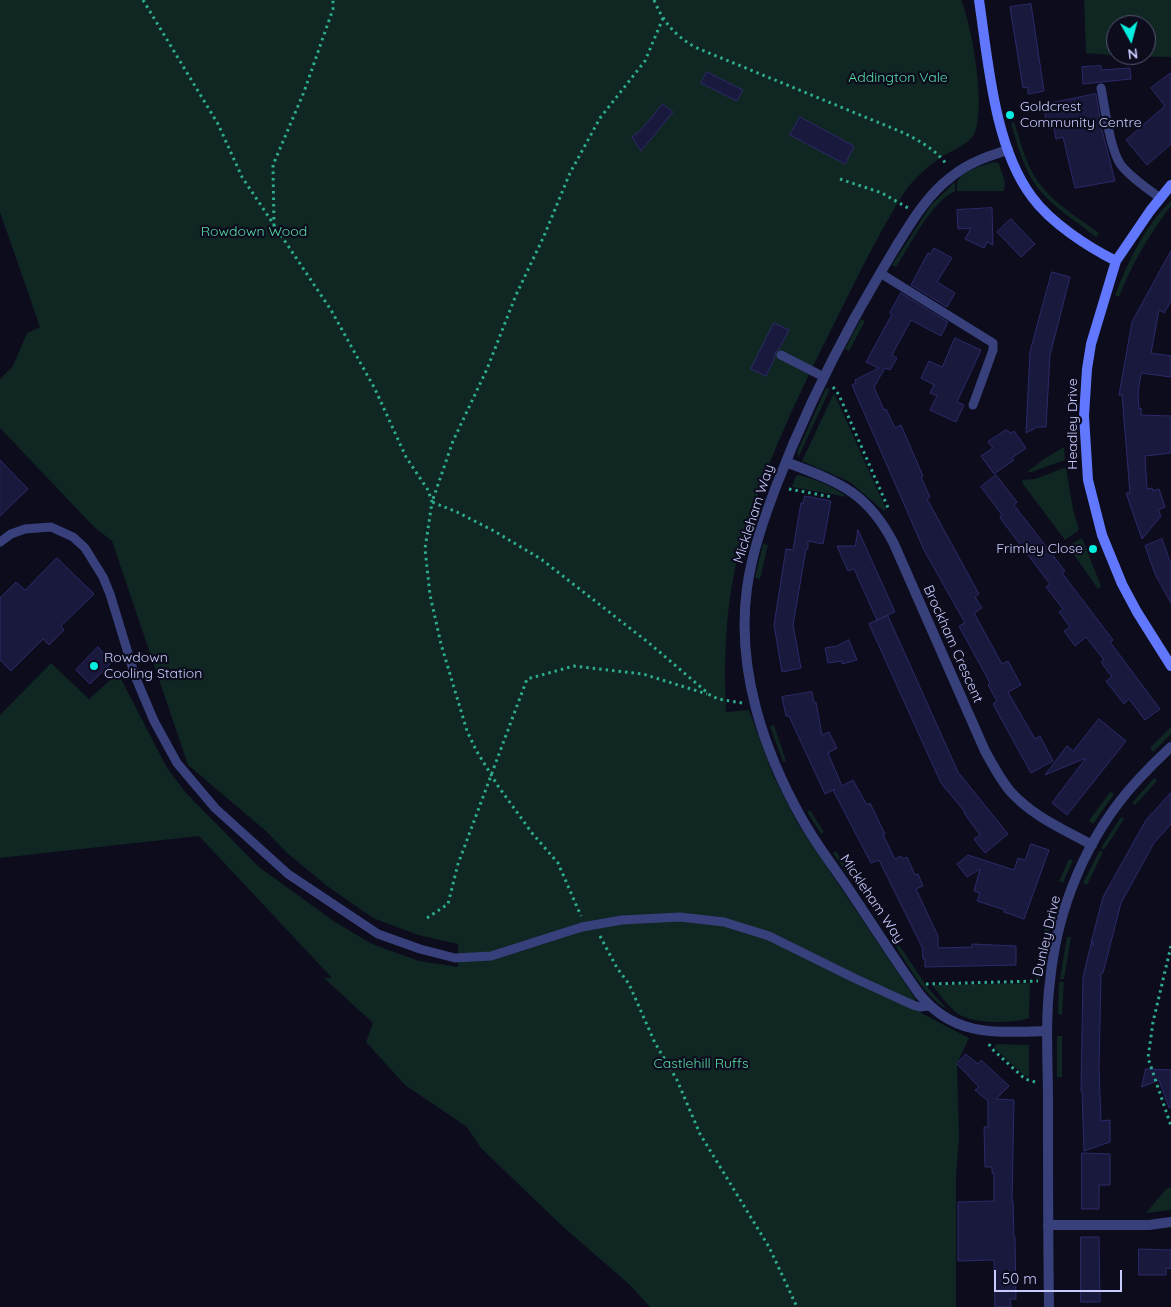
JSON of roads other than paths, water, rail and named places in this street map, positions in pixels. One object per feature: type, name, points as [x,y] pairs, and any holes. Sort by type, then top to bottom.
[{"type":"street","points":[[979,0],[998,113],[1008,150],[1025,187],[1037,204],[1081,240],[1116,261]]},
{"type":"street","name":"Mickleham Way","points":[[1008,150],[974,162],[954,174],[937,189],[917,214],[880,273],[824,377],[786,462],[758,539],[747,590],[745,619],[746,650],[755,704],[776,764],[803,820],[929,1006],[958,1024],[983,1031],[1047,1031]]},
{"type":"street","name":"Headley Drive","points":[[1171,185],[1116,261],[1111,282],[1097,319],[1089,353],[1084,416],[1086,466],[1095,513],[1114,564],[1137,612],[1171,666]]},
{"type":"street","name":"Brockham Crescent","points":[[786,462],[840,484],[859,496],[880,520],[899,554],[985,751],[998,774],[1010,791],[1034,812],[1092,845]]},
{"type":"street","name":"Dunley Drive","points":[[1049,1307],[1047,1031],[1050,981],[1054,954],[1067,903],[1079,870],[1092,845],[1136,782],[1171,747]]},
{"type":"street","points":[[1048,1224],[1157,1225],[1171,1222]]},
{"type":"lane","points":[[1101,88],[1118,160],[1125,169],[1160,198]]},
{"type":"lane","points":[[880,273],[993,343],[993,350],[973,405]]},
{"type":"lane","points":[[781,355],[824,377]]},
{"type":"lane","points":[[0,542],[12,534],[25,529],[51,527],[73,537],[84,548],[110,594],[135,676],[154,721],[176,763],[215,808],[288,874],[378,934],[420,949],[455,958],[491,956],[590,926],[622,920],[680,917],[724,922],[769,936],[913,1005],[920,1007],[929,1006]]},
{"type":"place","name":"Goldcrest Community Centre","points":[[1010,115]]},
{"type":"place","name":"Frimley Close","points":[[1093,549]]},
{"type":"place","name":"Rowdown Cooling Station","points":[[94,666]]},
{"type":"park label","name":"Addington Vale","points":[[898,78]]},
{"type":"park label","name":"Rowdown Wood","points":[[254,232]]},
{"type":"park label","name":"Castlehill Ruffs","points":[[701,1064]]}]
